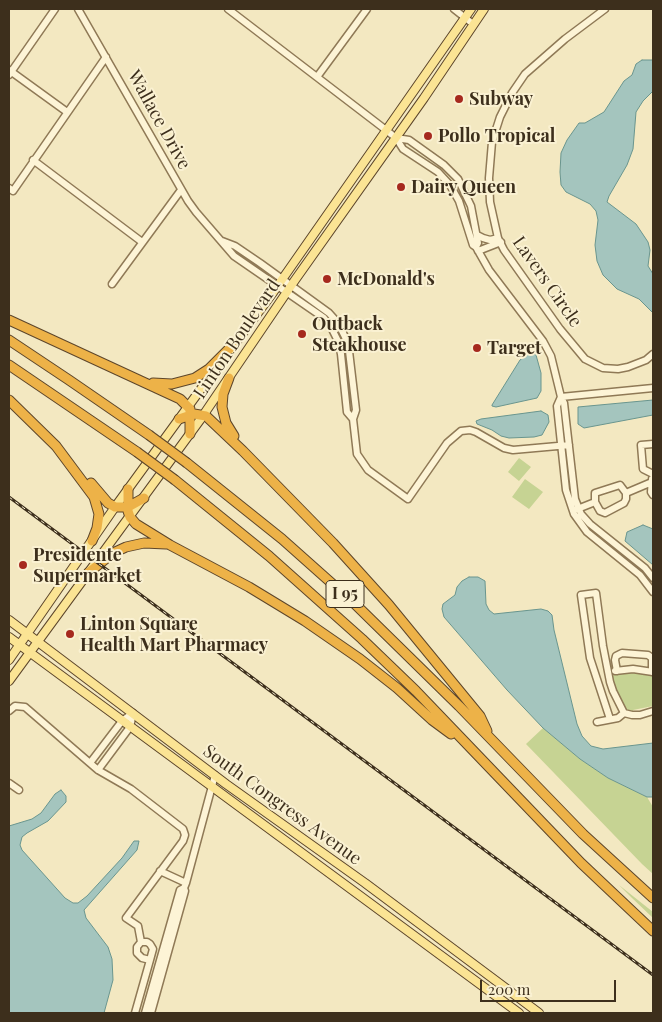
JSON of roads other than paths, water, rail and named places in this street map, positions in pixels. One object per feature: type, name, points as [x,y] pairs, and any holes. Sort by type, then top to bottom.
[{"type":"highway","points":[[9,320],[177,397],[189,410],[210,418],[333,543],[384,598],[480,716],[490,738]]},
{"type":"highway","name":"I 95","points":[[9,340],[149,435],[276,534],[355,604],[425,671],[583,834],[653,898]]},
{"type":"highway","points":[[143,381],[172,384],[195,378],[207,371],[234,344]]},
{"type":"highway","name":"I 95","points":[[9,365],[175,480],[250,540],[332,611],[399,674],[581,863],[653,931]]},
{"type":"highway","points":[[229,378],[222,397],[222,410],[228,427],[243,451]]},
{"type":"highway","points":[[9,400],[56,446],[92,493],[97,504],[98,521],[92,541]]},
{"type":"highway","points":[[178,418],[189,410]]},
{"type":"highway","points":[[189,410],[190,434]]},
{"type":"highway","points":[[71,464],[108,503],[115,506],[128,507],[144,498]]},
{"type":"highway","points":[[128,489],[130,517],[136,524],[277,603],[333,639],[385,679],[432,720],[468,745]]},
{"type":"highway","points":[[88,573],[117,551],[132,545],[150,542],[170,544]]},
{"type":"main road","name":"Linton Boulevard","points":[[189,410],[471,9]]},
{"type":"main road","name":"Linton Boulevard","points":[[9,681],[204,415],[289,289],[396,138],[484,9]]},
{"type":"main road","points":[[9,660],[178,418]]},
{"type":"main road","name":"South Congress Avenue","points":[[9,620],[215,776],[535,1012]]},
{"type":"main road","name":"South Congress Avenue","points":[[9,637],[519,1013]]},
{"type":"street","points":[[55,9],[10,72],[67,112]]},
{"type":"street","name":"Wallace Drive","points":[[78,9],[181,190],[200,217],[222,241],[235,246],[280,283],[329,313],[338,323],[345,337],[350,358],[356,410],[353,418],[355,446],[357,454],[368,470],[408,498],[447,443],[462,431],[470,430],[476,432],[504,448],[513,450],[561,446]]},
{"type":"street","points":[[228,9],[386,130],[396,138],[403,149],[438,172],[450,185],[459,201],[472,245],[477,249],[489,270],[548,350],[554,365],[564,403],[579,522],[587,532],[600,542],[604,550],[615,555],[640,575],[653,592]]},
{"type":"street","points":[[317,77],[367,9]]},
{"type":"street","points":[[454,9],[473,24]]},
{"type":"street","name":"Lavers Circle","points":[[605,9],[565,39],[525,74],[506,104],[496,129],[489,165],[490,202],[500,240],[546,309],[585,359],[603,368],[618,369],[646,360],[653,354]]},
{"type":"street","points":[[11,189],[106,57]]},
{"type":"street","points":[[396,138],[409,140],[453,172],[464,189],[471,206],[477,235],[477,249]]},
{"type":"street","points":[[33,160],[142,242]]},
{"type":"street","points":[[112,284],[181,190]]},
{"type":"street","points":[[477,235],[490,240],[500,240]]},
{"type":"street","points":[[477,249],[500,240]]},
{"type":"street","points":[[561,397],[653,388]]},
{"type":"street","points":[[561,397],[557,406],[566,490],[576,510],[590,524],[645,568],[653,578]]},
{"type":"street","points":[[653,444],[641,445],[643,469],[653,473],[651,492],[653,495]]},
{"type":"street","points":[[561,446],[569,445]]},
{"type":"street","points":[[626,492],[652,482]]},
{"type":"street","points":[[620,485],[626,492],[624,503],[605,513],[600,511],[595,502],[595,493],[620,485]]},
{"type":"street","points":[[576,510],[595,502]]},
{"type":"street","points":[[600,542],[605,536]]},
{"type":"street","points":[[610,719],[590,658],[581,595],[596,594],[603,646],[613,691],[624,713],[632,715],[653,710]]},
{"type":"street","points":[[609,673],[642,670],[653,672],[652,658],[648,655],[622,653],[616,656],[617,671]]},
{"type":"street","points":[[9,711],[15,706],[25,707],[98,770],[131,789],[183,829],[185,835],[183,841],[126,918],[138,926],[141,942]]},
{"type":"street","points":[[90,762],[122,721],[133,713]]},
{"type":"street","points":[[98,770],[130,727],[133,713]]},
{"type":"street","points":[[596,722],[618,718],[624,713]]},
{"type":"street","points":[[151,1013],[177,923],[185,885],[215,776]]},
{"type":"street","points":[[9,782],[19,790]]},
{"type":"street","points":[[302,852],[308,843]]},
{"type":"street","points":[[160,871],[185,885]]},
{"type":"street","points":[[146,1013],[180,890],[185,885]]},
{"type":"street","points":[[177,901],[178,906],[174,920],[177,923]]},
{"type":"street","points":[[135,1013],[150,960],[153,949],[150,944],[144,941],[141,942],[136,947],[137,953],[142,958],[150,960]]},
{"type":"water","points":[[642,60],[653,60],[653,91],[636,112],[633,149],[627,165],[607,202],[636,224],[648,242],[650,250],[648,266],[653,274],[653,313],[639,299],[617,289],[603,275],[597,261],[595,245],[598,220],[596,211],[590,204],[566,192],[561,185],[560,172],[561,153],[567,140],[579,123],[585,123],[604,112],[624,81],[632,75],[636,64]]},
{"type":"water","points":[[531,352],[536,355],[541,373],[541,391],[537,398],[496,407],[492,406],[520,360]]},
{"type":"water","points":[[653,400],[653,415],[584,428],[578,424],[578,407]]},
{"type":"water","points":[[541,411],[548,415],[549,422],[542,435],[534,437],[509,438],[501,436],[477,424],[476,421],[481,419]]},
{"type":"water","points":[[643,525],[653,529],[653,565],[625,541],[627,532]]},
{"type":"water","points":[[469,577],[478,577],[485,581],[486,604],[494,614],[541,609],[548,611],[552,615],[577,724],[582,736],[591,746],[603,749],[653,743],[653,797],[647,797],[608,778],[580,759],[543,728],[507,690],[444,617],[443,604],[455,595],[457,587]]},
{"type":"water","points":[[61,790],[66,796],[66,802],[48,821],[22,837],[20,845],[22,850],[65,898],[73,903],[78,903],[87,896],[122,858],[134,841],[139,841],[137,850],[84,910],[86,918],[108,947],[112,959],[113,980],[104,1013],[9,1013],[9,826],[32,819],[41,813],[55,794]]},
{"type":"railway","points":[[9,497],[653,975]]},
{"type":"place","name":"Subway","points":[[459,99]]},
{"type":"place","name":"Pollo Tropical","points":[[428,136]]},
{"type":"place","name":"Dairy Queen","points":[[401,187]]},
{"type":"place","name":"McDonald's","points":[[327,279]]},
{"type":"place","name":"Outback Steakhouse","points":[[302,334]]},
{"type":"place","name":"Target","points":[[477,348]]},
{"type":"place","name":"Presidente Supermarket","points":[[23,565]]},
{"type":"place","name":"Linton Square Health Mart Pharmacy","points":[[70,634]]}]
